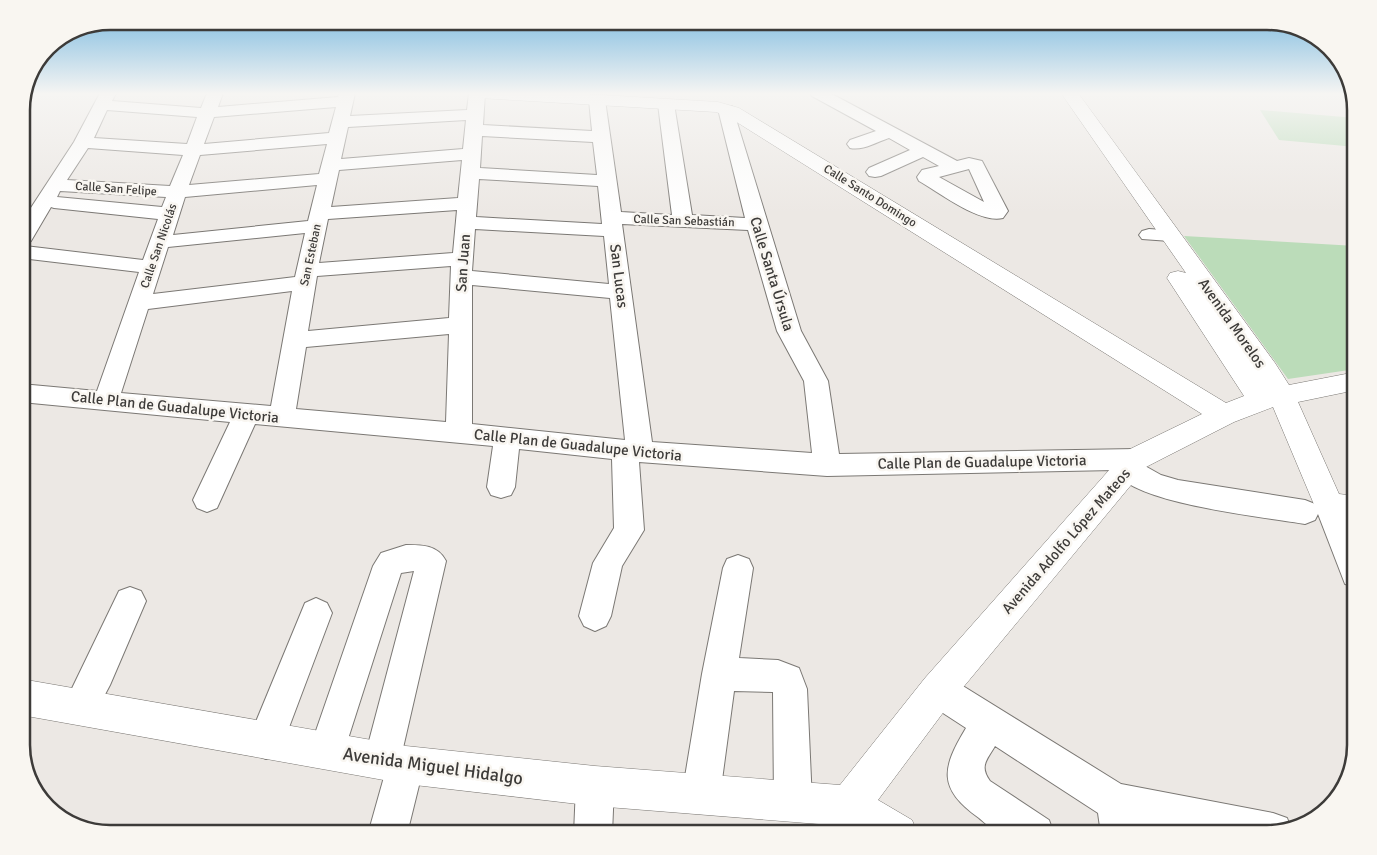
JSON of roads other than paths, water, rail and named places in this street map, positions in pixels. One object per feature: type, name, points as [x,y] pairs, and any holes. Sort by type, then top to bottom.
[{"type":"main road","name":"Calle Santo Domingo","points":[[765,133],[1224,414]]},
{"type":"main road","name":"Avenida Morelos","points":[[1085,133],[1160,235]]},
{"type":"main road","name":"Avenida Morelos","points":[[1095,133],[1160,235],[1271,398],[1330,508]]},
{"type":"main road","name":"Avenida Adolfo López Mateos","points":[[848,806],[938,690],[1132,464],[1224,414],[1271,398],[1347,383]]},
{"type":"main road","name":"Avenida Miguel Hidalgo","points":[[30,699],[394,762],[595,786],[848,806]]},
{"type":"main road","points":[[848,806],[882,825]]},
{"type":"street","points":[[30,226],[88,133]]},
{"type":"street","name":"Calle San Nicolás","points":[[106,400],[177,192],[199,133]]},
{"type":"street","points":[[83,142],[193,150],[318,133]]},
{"type":"street","name":"San Esteban","points":[[282,418],[306,276],[338,133]]},
{"type":"street","name":"San Juan","points":[[459,433],[462,268],[474,133]]},
{"type":"street","points":[[581,133],[602,138]]},
{"type":"street","name":"San Lucas","points":[[595,616],[608,563],[628,530],[630,517],[625,471],[633,452],[621,292],[600,133]]},
{"type":"street","points":[[670,133],[683,221]]},
{"type":"street","name":"Calle Santa Úrsula","points":[[732,133],[756,224],[790,334],[813,371],[827,465]]},
{"type":"street","points":[[856,144],[887,133]]},
{"type":"street","points":[[891,133],[955,167]]},
{"type":"street","points":[[875,172],[924,150]]},
{"type":"street","name":"Calle San Felipe","points":[[50,193],[177,192],[329,172],[471,163],[607,181]]},
{"type":"street","points":[[50,193],[170,214]]},
{"type":"street","name":"Calle San Sebastián","points":[[160,242],[319,220],[467,212],[612,225],[683,221],[756,224]]},
{"type":"street","points":[[30,253],[152,267]]},
{"type":"street","points":[[139,303],[306,276],[462,268],[621,292]]},
{"type":"street","points":[[296,340],[460,324]]},
{"type":"street","name":"Calle Plan de Guadalupe Victoria","points":[[30,394],[459,433],[633,452],[827,465],[1132,464]]},
{"type":"street","points":[[207,500],[247,414]]},
{"type":"street","points":[[501,488],[507,439]]},
{"type":"street","points":[[1132,464],[1152,483],[1178,491],[1330,508]]},
{"type":"street","name":"Avenida Morelos","points":[[1330,508],[1347,551]]},
{"type":"street","points":[[327,751],[388,566],[392,560],[397,558],[432,561],[394,762],[388,825]]},
{"type":"street","points":[[701,795],[719,674],[738,568]]},
{"type":"street","points":[[80,707],[98,673],[130,601]]},
{"type":"street","points":[[266,741],[316,613]]},
{"type":"street","points":[[719,674],[778,676],[787,680],[790,689],[793,802]]},
{"type":"street","points":[[938,690],[988,723],[1118,818],[1195,825]]},
{"type":"street","points":[[988,723],[966,762],[966,779],[977,794],[1022,825]]},
{"type":"street","points":[[593,825],[595,786]]}]
